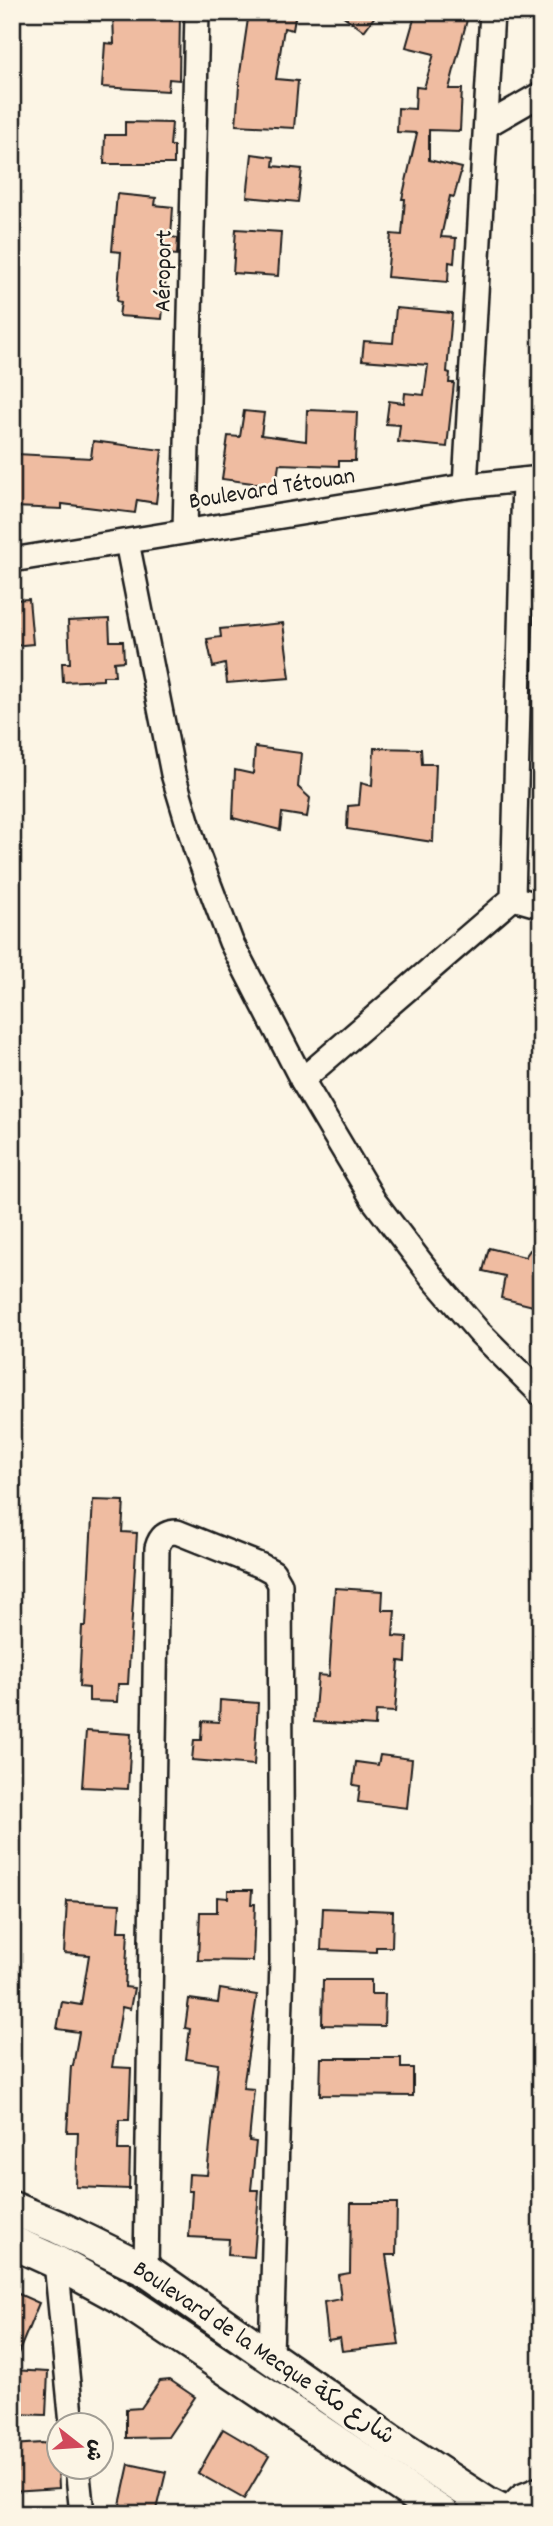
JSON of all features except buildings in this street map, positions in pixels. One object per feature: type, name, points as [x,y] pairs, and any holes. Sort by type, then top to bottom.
[{"type":"main road","name":"Boulevard de la Mecque شارع مكة","points":[[12,2208],[146,2270],[389,2440],[487,2504],[509,2514]]},
{"type":"main road","name":"Boulevard de la Mecque شارع مكة","points":[[12,2242],[56,2262],[120,2297],[443,2514]]},
{"type":"main road","points":[[509,2514],[524,2500],[541,2493]]},
{"type":"street","name":"Aéroport","points":[[185,531],[197,12]]},
{"type":"street","points":[[465,486],[492,12]]},
{"type":"street","points":[[487,125],[541,94]]},
{"type":"street","name":"Boulevard Tétouan","points":[[12,560],[465,486],[533,479]]},
{"type":"street","points":[[302,1080],[513,898],[533,479]]},
{"type":"street","points":[[127,542],[173,774],[195,847],[231,942],[302,1080],[382,1212],[479,1332],[541,1394]]},
{"type":"street","points":[[513,898],[541,906]]},
{"type":"street","points":[[146,2270],[157,1548],[162,1536],[177,1532],[262,1566],[273,1572],[280,1584],[282,1961],[271,2356]]},
{"type":"street","points":[[56,2262],[71,2410]]},
{"type":"street","points":[[78,2480],[82,2514]]}]
